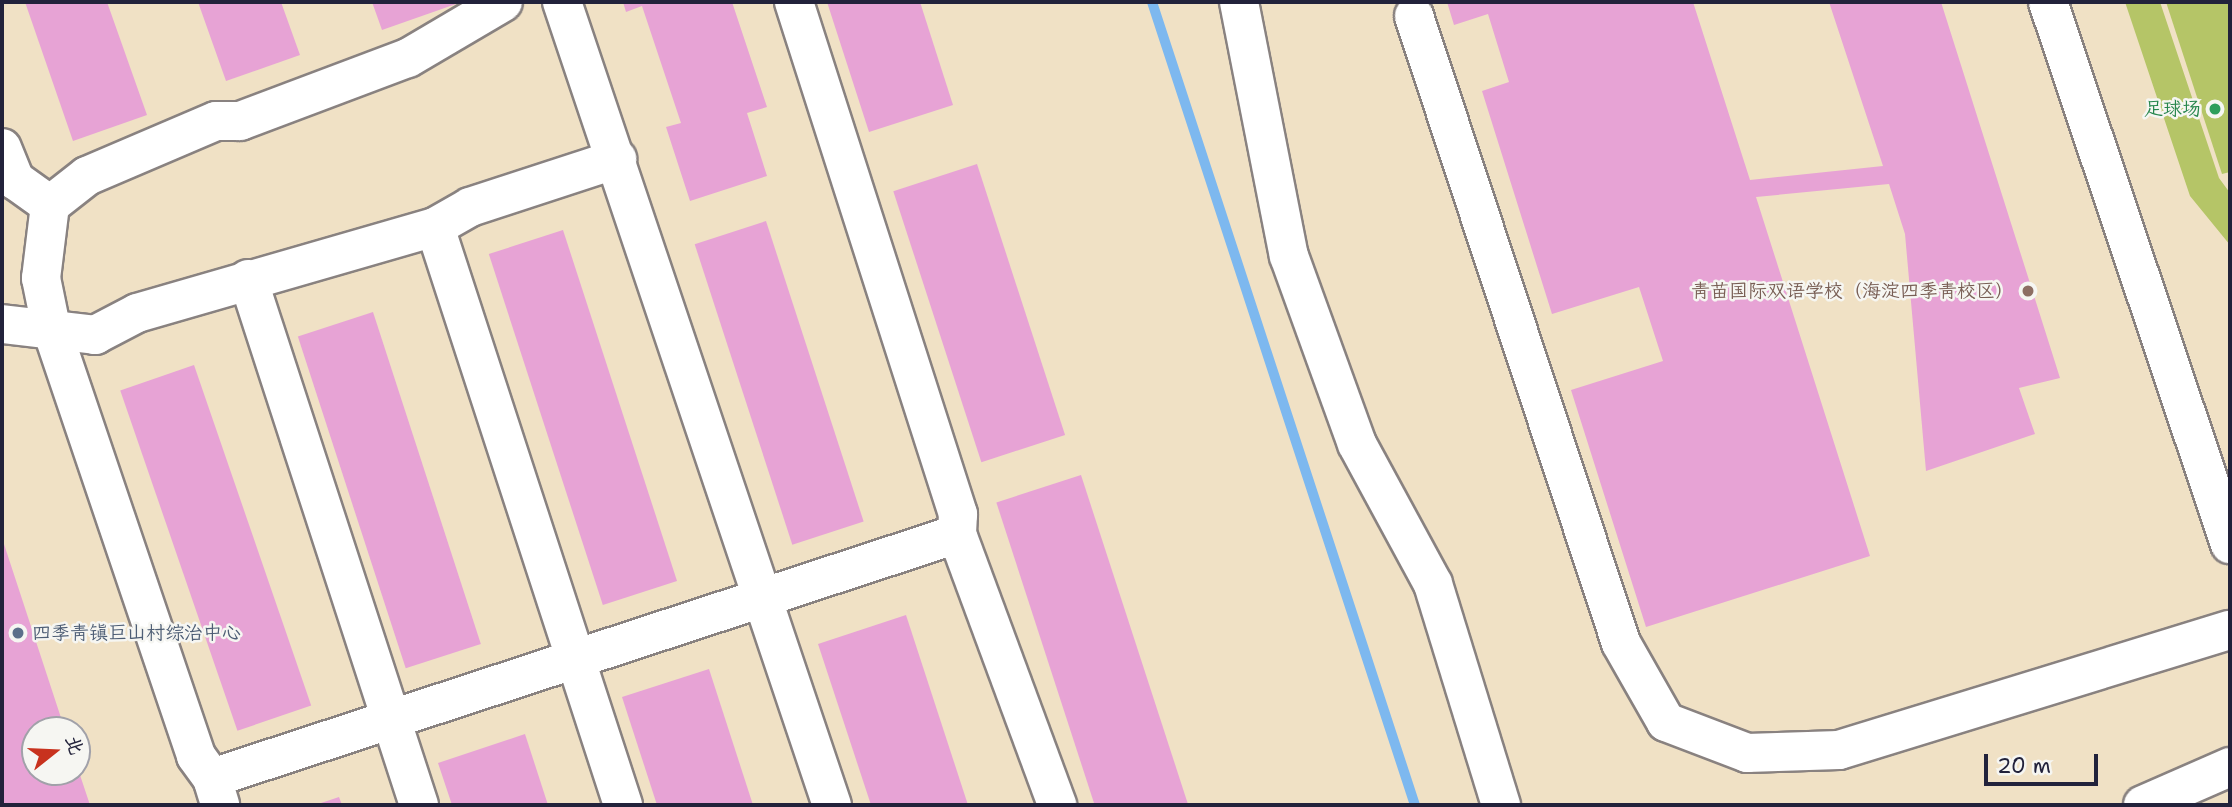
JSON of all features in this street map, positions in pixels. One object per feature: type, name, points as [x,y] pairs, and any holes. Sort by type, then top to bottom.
[{"type":"street","points":[[503,2],[408,58],[240,121],[216,121],[87,176],[50,205],[41,278],[51,327],[196,756],[216,792],[391,720],[575,657],[957,534]]},
{"type":"street","points":[[562,2],[765,598],[832,805]]},
{"type":"street","points":[[794,2],[958,514],[957,534],[1056,805]]},
{"type":"street","points":[[1239,2],[1289,256],[1357,444],[1433,584],[1496,800],[1501,805]]},
{"type":"street","points":[[2048,2],[2230,544]]},
{"type":"street","points":[[1415,16],[1621,643],[1666,722],[1747,752],[1839,750],[2230,630]]},
{"type":"street","points":[[2,148],[15,180],[50,205]]},
{"type":"street","points":[[2,324],[51,327],[95,335],[136,313],[435,227],[470,207],[617,159]]},
{"type":"street","points":[[435,227],[623,805]]},
{"type":"street","points":[[248,279],[419,805]]},
{"type":"street","points":[[2143,805],[2230,767]]},
{"type":"green space","points":[[2125,2],[2160,2],[2219,178],[2230,193],[2230,245],[2190,196]]},
{"type":"green space","name":"足球场","points":[[2166,2],[2230,2],[2230,172],[2222,174]]},
{"type":"building","points":[[25,2],[107,2],[147,115],[73,141]]},
{"type":"building","points":[[198,2],[281,2],[300,55],[226,81]]},
{"type":"building","points":[[372,2],[455,2],[456,4],[382,30]]},
{"type":"building","points":[[623,2],[732,2],[767,107],[747,113],[767,176],[690,201],[666,127],[681,123],[642,6],[626,12]]},
{"type":"building","points":[[827,2],[920,2],[953,105],[869,132]]},
{"type":"building","points":[[1447,2],[1693,2],[1750,180],[1883,166],[1829,2],[1941,2],[2060,378],[2019,388],[2035,434],[1926,471],[1905,234],[1889,184],[1756,197],[1870,556],[1646,627],[1571,390],[1663,361],[1639,287],[1552,314],[1482,91],[1509,82],[1488,14],[1454,25]]},
{"type":"building","points":[[977,164],[1065,435],[981,462],[893,191]]},
{"type":"building","points":[[766,221],[864,522],[792,545],[695,244]]},
{"type":"building","points":[[563,230],[677,581],[603,605],[489,254]]},
{"type":"building","points":[[373,312],[481,644],[406,668],[298,336]]},
{"type":"building","points":[[194,365],[311,705],[237,731],[120,390]]},
{"type":"building","points":[[1081,475],[1188,805],[1095,805],[996,503]]},
{"type":"building","name":"四季青镇巨山村综治中心","points":[[2,538],[60,716],[21,716],[21,786],[84,786],[90,805],[2,805]]},
{"type":"building","points":[[906,615],[968,805],[871,805],[818,644]]},
{"type":"building","points":[[709,669],[753,805],[657,805],[622,697]]},
{"type":"building","points":[[525,734],[548,805],[452,805],[438,763]]},
{"type":"building","points":[[339,797],[342,805],[315,805]]},
{"type":"waterway","points":[[1152,2],[1415,805]]},
{"type":"place","name":"足球场","points":[[2215,109]]},
{"type":"place","name":"青苗国际双语学校（海淀四季青校区）","points":[[2028,291]]},
{"type":"place","name":"四季青镇巨山村综治中心","points":[[18,633]]}]
